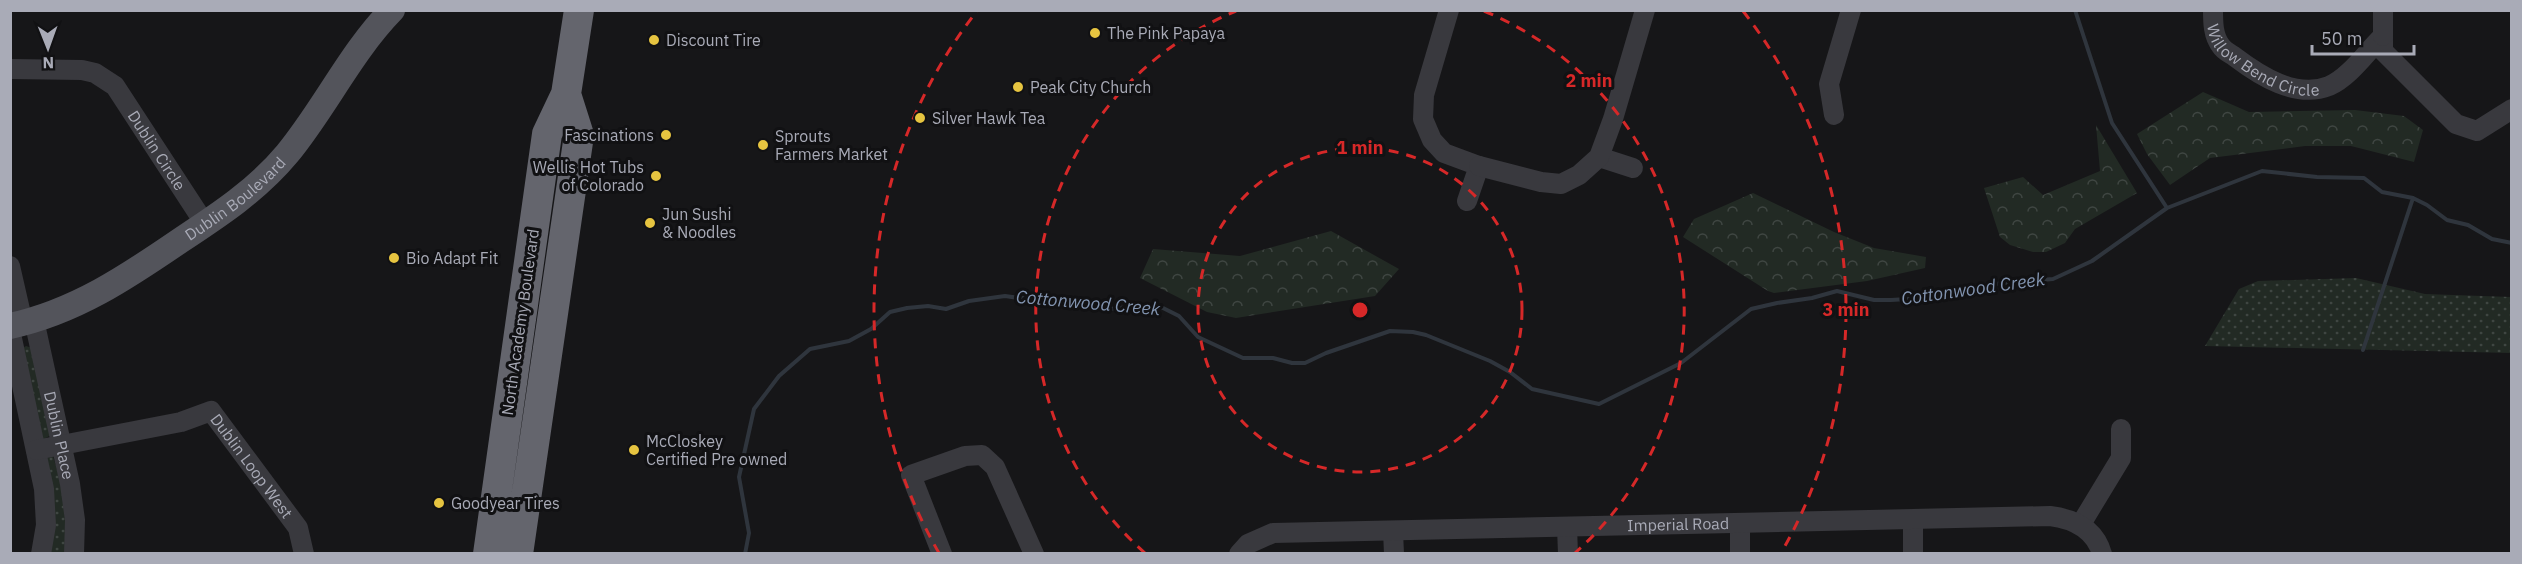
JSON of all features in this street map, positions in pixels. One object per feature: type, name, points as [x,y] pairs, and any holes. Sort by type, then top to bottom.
[{"type":"highway","name":"North Academy Boulevard","points":[[488,554],[547,134],[566,94],[579,10]]},
{"type":"highway","name":"North Academy Boulevard","points":[[518,554],[579,135],[566,94]]},
{"type":"main road","name":"Dublin Boulevard","points":[[19,325],[68,309],[102,292],[253,189],[279,162],[305,129],[342,72],[392,10]]},
{"type":"street","points":[[1449,10],[1424,95],[1423,119],[1431,140],[1444,153],[1479,166],[1541,182],[1561,184],[1579,175],[1599,158],[1645,10]]},
{"type":"street","points":[[1834,115],[1829,84],[1851,10]]},
{"type":"street","name":"Willow Bend Circle","points":[[2213,10],[2214,30],[2221,46],[2256,73],[2282,86],[2315,89],[2329,86],[2341,78],[2383,36]]},
{"type":"street","points":[[2383,10],[2383,51],[2456,124],[2477,131],[2511,109]]},
{"type":"street","name":"Dublin Circle","points":[[10,69],[82,70],[95,73],[110,71],[204,224]]},
{"type":"street","points":[[1599,158],[1633,168]]},
{"type":"street","points":[[1467,201],[1479,166]]},
{"type":"street","points":[[10,266],[19,325]]},
{"type":"street","name":"Dublin Place","points":[[19,325],[62,445],[74,512],[74,554]]},
{"type":"street","name":"Dublin Place","points":[[19,325],[36,450],[46,502],[46,525],[41,554]]},
{"type":"street","name":"Dublin Loop West","points":[[36,450],[181,422],[212,411],[298,528],[304,554]]},
{"type":"street","points":[[2102,554],[2094,536],[2081,524],[2121,458],[2121,429]]},
{"type":"street","points":[[942,554],[911,475],[965,456],[982,455],[995,467],[1034,554]]},
{"type":"street","name":"Imperial Road","points":[[1239,554],[1248,544],[1273,533],[2050,516],[2081,524]]},
{"type":"street","points":[[1913,520],[1913,554]]},
{"type":"street","points":[[1740,523],[1740,554]]},
{"type":"street","points":[[1567,527],[1568,554]]},
{"type":"street","points":[[1393,531],[1394,554]]},
{"type":"green space","points":[[2203,92],[2249,112],[2355,110],[2404,116],[2423,130],[2414,162],[2351,146],[2305,146],[2210,158],[2170,185],[2147,154],[2137,134]]},
{"type":"green space","points":[[2096,125],[2137,193],[2075,229],[2065,243],[2046,252],[2033,252],[2010,245],[2000,237],[1984,188],[2023,177],[2043,195],[2100,171]]},
{"type":"green space","points":[[1753,193],[1834,232],[1874,248],[1926,257],[1925,268],[1867,281],[1774,293],[1768,291],[1683,237],[1694,219]]},
{"type":"green space","points":[[1331,231],[1399,269],[1375,296],[1236,318],[1207,312],[1140,278],[1153,249],[1240,256]]},
{"type":"green space","points":[[2356,278],[2425,294],[2511,297],[2511,353],[2205,346],[2239,289],[2258,281]]},
{"type":"green space","points":[[26,346],[32,348],[51,435],[44,439],[23,348]]},
{"type":"green space","points":[[53,456],[66,502],[67,553],[49,553],[47,458]]},
{"type":"waterway","name":"Cottonwood Creek","points":[[2075,10],[2112,123],[2167,208]]},
{"type":"waterway","name":"Cottonwood Creek","points":[[745,554],[749,533],[739,477],[754,409],[779,376],[810,349],[849,341],[871,329],[890,312],[907,308],[928,306],[946,309],[969,301],[1005,296],[1069,298],[1109,309],[1140,306],[1161,307],[1179,316],[1198,337],[1243,358],[1273,358],[1292,363],[1305,363],[1326,353],[1390,331],[1413,332],[1490,361],[1510,372],[1532,389],[1599,404],[1681,363],[1751,309],[1837,291],[1874,300],[1891,300],[1924,298],[1982,285],[2053,279],[2092,261],[2167,208],[2262,171],[2317,177],[2364,178],[2382,192],[2413,198],[2447,220],[2468,225],[2492,239],[2512,243]]},
{"type":"waterway","points":[[2363,350],[2413,198]]},
{"type":"place","name":"The Pink Papaya","points":[[1095,33]]},
{"type":"place","name":"Discount Tire","points":[[654,40]]},
{"type":"place","name":"Peak City Church","points":[[1018,87]]},
{"type":"place","name":"Silver Hawk Tea","points":[[920,118]]},
{"type":"place","name":"Fascinations","points":[[666,135]]},
{"type":"place","name":"Sprouts Farmers Market","points":[[763,145]]},
{"type":"place","name":"Wellis Hot Tubs of Colorado","points":[[656,176]]},
{"type":"place","name":"Jun Sushi & Noodles","points":[[650,223]]},
{"type":"place","name":"Bio Adapt Fit","points":[[394,258]]},
{"type":"place","name":"McCloskey Certified Pre owned","points":[[634,450]]},
{"type":"place","name":"Goodyear Tires","points":[[439,503]]}]
